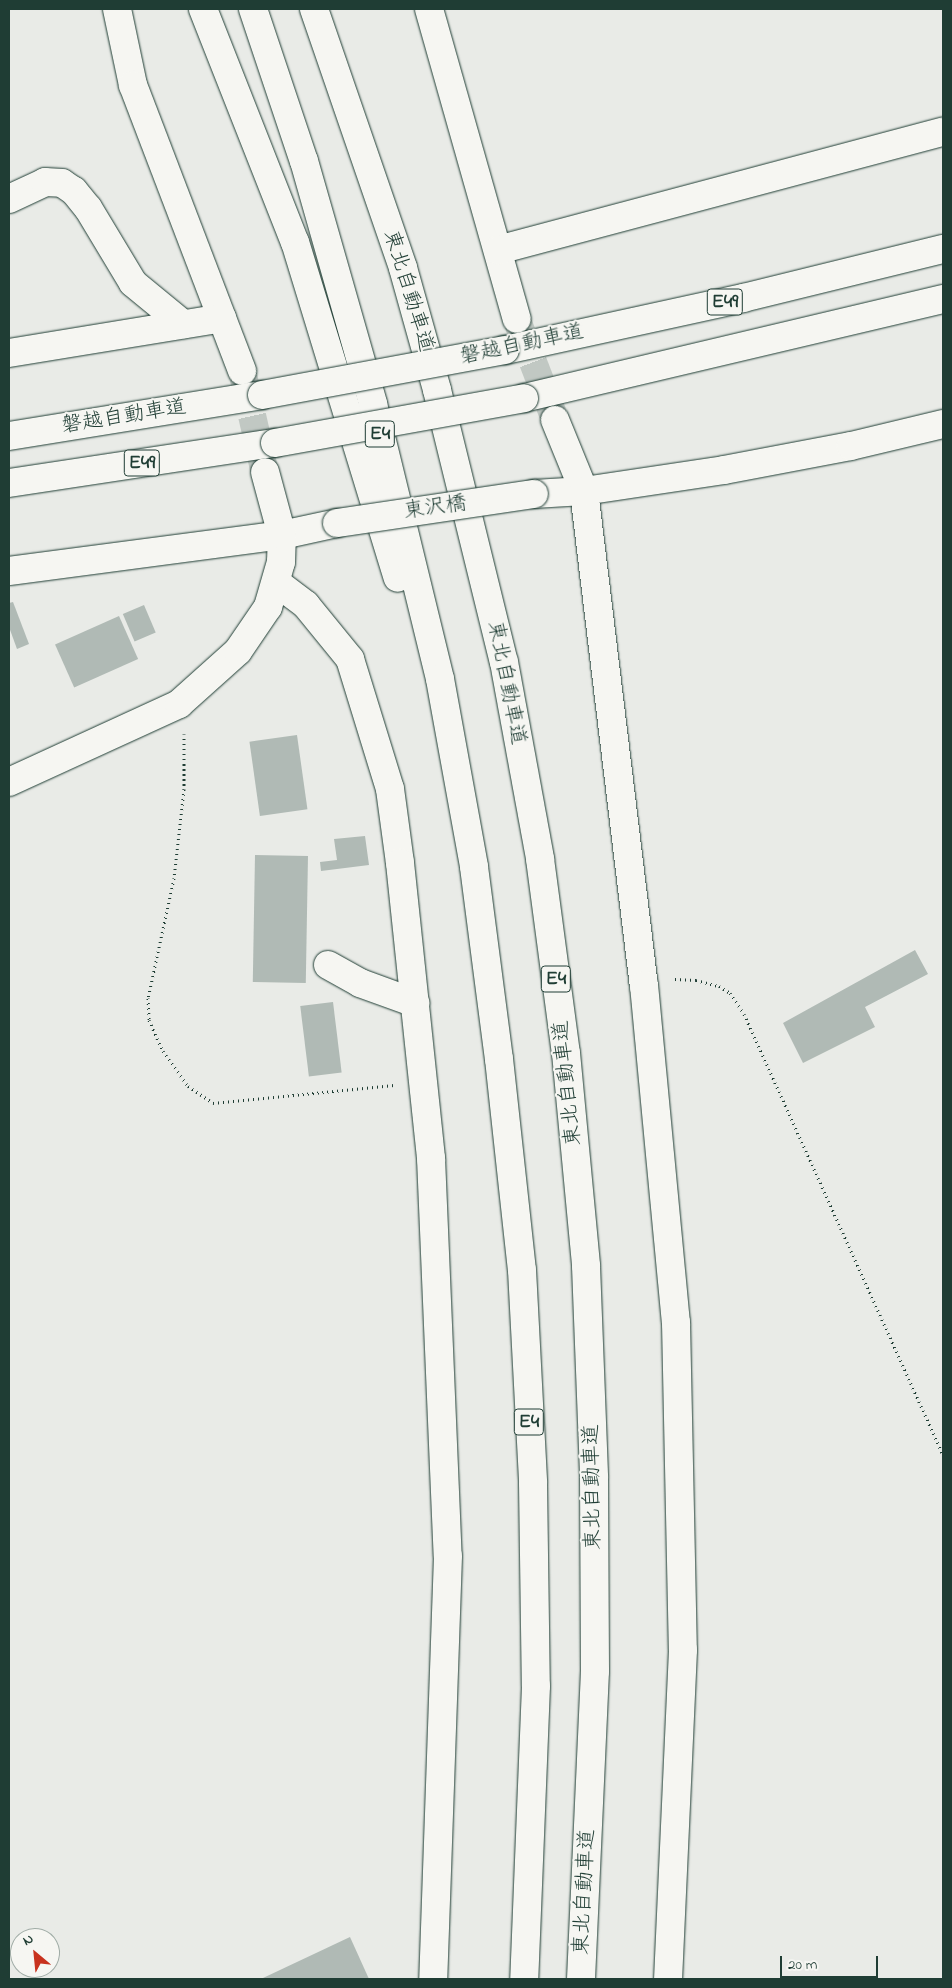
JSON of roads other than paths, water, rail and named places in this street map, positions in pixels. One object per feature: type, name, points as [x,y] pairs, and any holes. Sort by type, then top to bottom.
[{"type":"main road","points":[[117,9],[133,85],[242,371]]},
{"type":"main road","points":[[203,9],[273,182],[333,360],[413,628],[474,867]]},
{"type":"main road","name":"E4","points":[[252,9],[307,170],[375,413],[440,679],[474,867],[499,1059],[522,1270],[533,1483],[536,1686],[524,1979]]},
{"type":"main road","name":"東北自動車道","points":[[314,9],[403,268],[439,399],[504,662],[541,869],[566,1053],[587,1286],[594,1478],[595,1671],[581,1979]]},
{"type":"main road","points":[[429,9],[517,320]]},
{"type":"main road","points":[[498,250],[943,132]]},
{"type":"main road","points":[[9,199],[45,182],[62,183],[74,191],[88,208],[133,283],[183,324]]},
{"type":"main road","name":"磐越自動車道","points":[[9,436],[262,395],[505,350],[743,298],[943,249]]},
{"type":"main road","name":"E49","points":[[9,483],[275,442],[524,398],[943,299]]},
{"type":"main road","points":[[9,353],[222,318]]},
{"type":"main road","points":[[555,420],[584,491],[644,985],[677,1342],[684,1650],[668,1979]]},
{"type":"main road","name":"東沢橋","points":[[9,571],[282,535],[337,523],[534,494],[584,491],[812,454],[943,424]]},
{"type":"main road","points":[[9,782],[184,698],[238,651],[268,606],[277,583],[282,535],[264,472]]},
{"type":"main road","points":[[277,583],[312,611],[350,659],[370,717],[390,789],[424,1082],[431,1158],[448,1556],[433,1979]]},
{"type":"main road","points":[[328,965],[360,983],[415,1003]]},
{"type":"tunnel","points":[[518,323],[553,414]]},
{"type":"tunnel","points":[[243,375],[264,469]]}]
